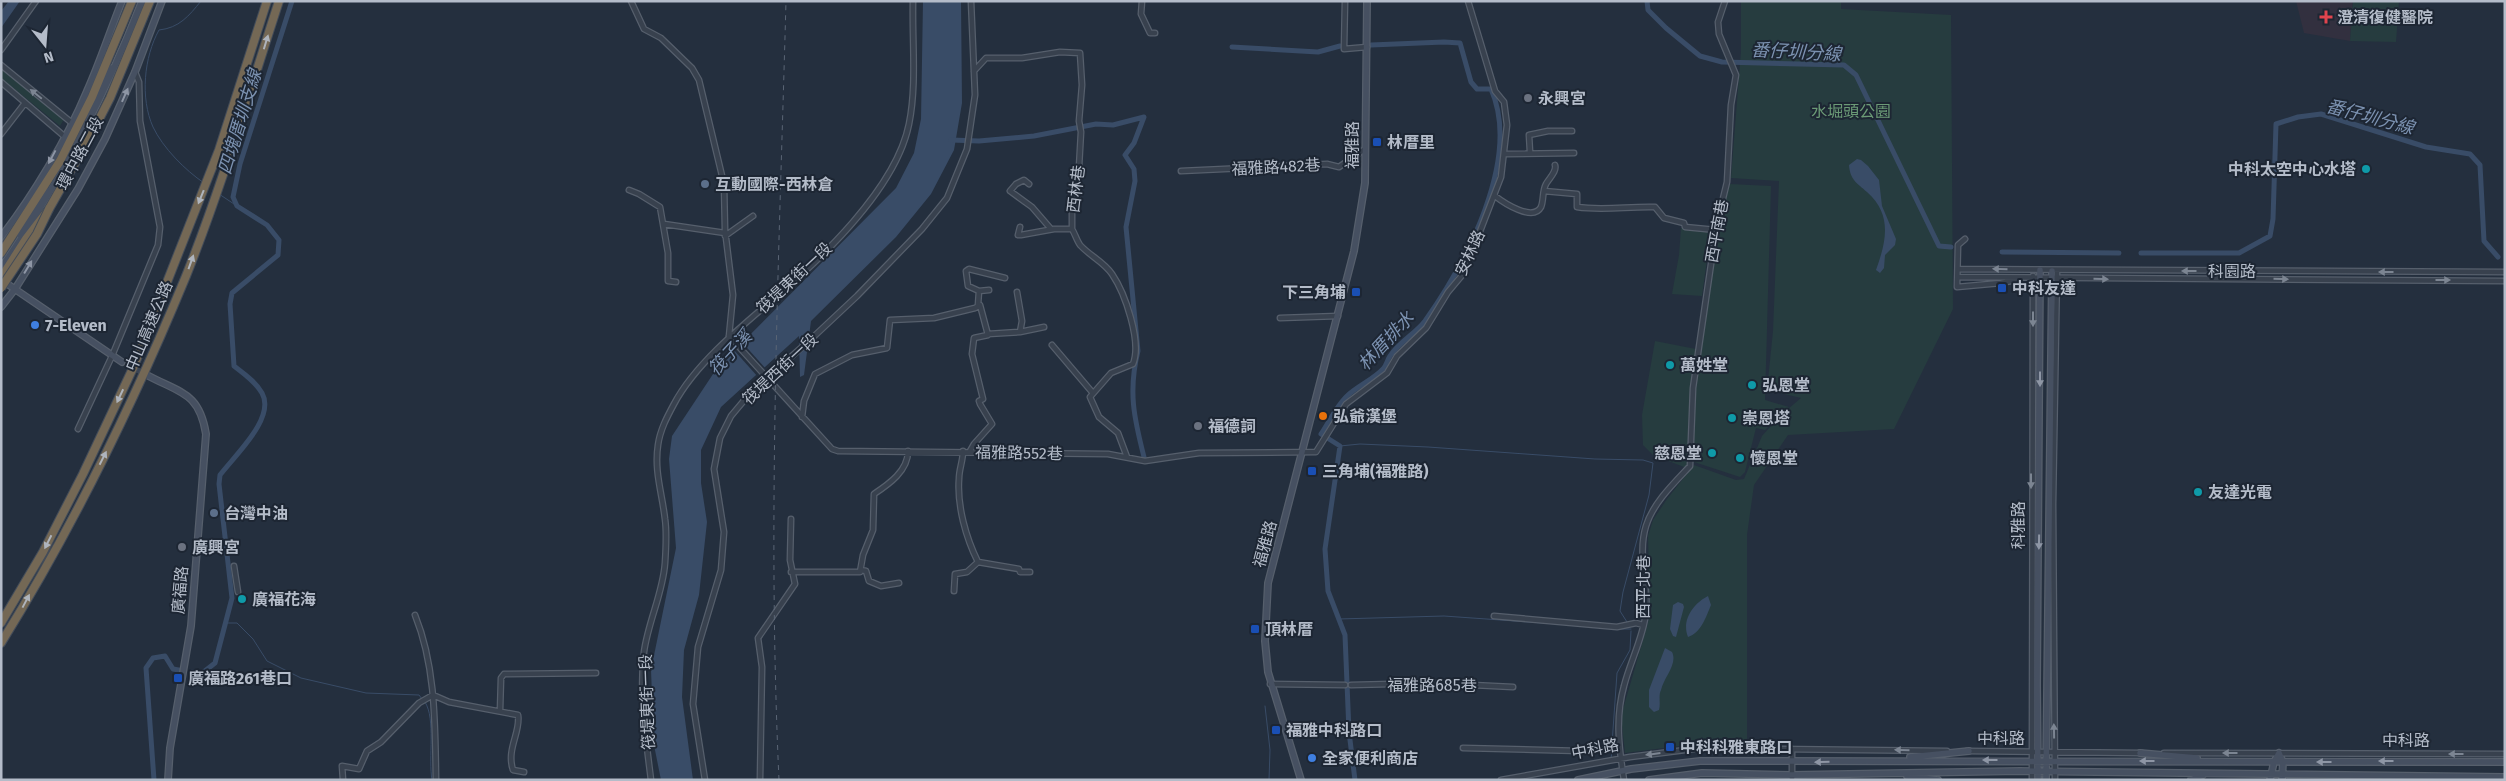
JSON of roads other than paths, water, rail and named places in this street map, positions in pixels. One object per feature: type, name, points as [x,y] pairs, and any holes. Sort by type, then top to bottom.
[{"type":"highway","points":[[1,254],[60,161],[92,97],[132,1]]},
{"type":"highway","points":[[1,288],[37,234],[110,98],[150,1]]},
{"type":"highway","name":"中山高速公路","points":[[1,623],[47,543],[134,366],[219,150],[266,1]]},
{"type":"highway","name":"中山高速公路","points":[[1,643],[90,482],[143,378],[186,274],[232,148],[279,1]]},
{"type":"highway","points":[[1,244],[30,209]]},
{"type":"highway","points":[[1,279],[26,239],[49,209]]},
{"type":"street","points":[[1,50],[36,1]]},
{"type":"street","name":"環中路二段","points":[[1,237],[47,167],[72,123],[87,93],[122,1]]},
{"type":"street","name":"環中路二段","points":[[1,262],[58,173],[83,127],[120,49],[138,1]]},
{"type":"street","name":"環中路二段","points":[[1,268],[24,235],[76,148],[103,94],[142,1]]},
{"type":"street","name":"環中路二段","points":[[1,307],[15,290],[50,230],[78,190],[105,139],[135,72],[162,1]]},
{"type":"street","points":[[631,1],[644,29],[661,38],[697,75],[723,177],[725,234],[733,295],[731,338]]},
{"type":"street","name":"筏堤東街一段","points":[[651,780],[643,672],[644,652],[665,566],[667,535],[657,474],[658,443],[664,424],[676,401],[731,338],[810,267],[854,219],[892,169],[909,126],[913,95],[913,1]]},
{"type":"street","name":"筏堤西街一段","points":[[705,780],[693,704],[698,647],[721,570],[724,532],[714,476],[716,454],[723,430],[731,416],[765,377],[809,341],[857,296],[941,206],[956,179],[967,149],[975,95],[972,1]]},
{"type":"street","points":[[1142,1],[1143,18],[1150,33],[1155,33]]},
{"type":"street","points":[[1345,1],[1344,49],[1367,46]]},
{"type":"street","name":"福雅路","points":[[1301,780],[1270,684],[1265,641],[1268,583],[1338,316],[1354,251],[1361,212],[1365,183],[1367,1]]},
{"type":"street","name":"安林路","points":[[1304,450],[1316,451],[1346,404],[1387,373],[1397,356],[1426,328],[1448,292],[1464,273],[1496,196],[1506,154],[1507,125],[1504,102],[1495,91],[1468,1]]},
{"type":"street","name":"西平南巷","points":[[1690,466],[1692,396],[1716,230],[1727,182],[1731,105],[1736,75],[1732,61],[1719,34],[1718,22],[1725,1]]},
{"type":"street","name":"西林巷","points":[[974,71],[986,58],[1022,58],[1060,52],[1080,53],[1082,85],[1079,121],[1082,132],[1077,202],[1072,206],[1072,229],[1077,235],[1080,245],[1112,274],[1134,334],[1136,352],[1133,364],[1111,373],[1092,392]]},
{"type":"street","points":[[1,65],[72,123]]},
{"type":"street","points":[[78,429],[112,356],[155,254],[160,234],[140,121],[139,82],[135,72]]},
{"type":"street","points":[[1,82],[64,136]]},
{"type":"street","points":[[1,134],[25,103]]},
{"type":"street","points":[[1530,152],[1529,135],[1548,131],[1572,130]]},
{"type":"street","name":"福雅路482巷","points":[[1182,171],[1327,164],[1339,167],[1365,149]]},
{"type":"street","points":[[1506,154],[1530,152],[1574,153]]},
{"type":"street","points":[[1496,196],[1519,211],[1529,212],[1540,209],[1544,191],[1556,168],[1555,165]]},
{"type":"street","name":"西林巷","points":[[1029,184],[1024,180],[1016,184],[1010,191],[1032,207],[1051,229]]},
{"type":"street","points":[[629,190],[658,204],[664,224],[668,253],[668,281],[676,282]]},
{"type":"street","points":[[1544,191],[1577,194],[1577,208],[1596,210],[1630,206],[1655,207],[1664,218],[1684,223],[1685,227],[1716,230]]},
{"type":"street","points":[[664,224],[725,234],[752,216]]},
{"type":"street","points":[[1020,227],[1018,235],[1051,229],[1072,229]]},
{"type":"street","points":[[1964,239],[1958,245],[1959,277],[1957,287],[2001,283],[2023,278]]},
{"type":"street","name":"科園路","points":[[1959,269],[2505,272]]},
{"type":"street","points":[[989,290],[979,291],[968,286],[965,278],[967,270],[1005,278]]},
{"type":"street","name":"科雅路","points":[[2032,780],[2035,772],[2033,270]]},
{"type":"street","name":"科雅路","points":[[2035,752],[2040,270]]},
{"type":"street","name":"科雅路","points":[[2046,780],[2055,271]]},
{"type":"street","name":"科園路","points":[[1959,277],[2505,280]]},
{"type":"street","name":"科雅路","points":[[2054,278],[2053,617],[2055,780]]},
{"type":"street","points":[[1,279],[122,362]]},
{"type":"street","points":[[979,291],[978,305],[984,317],[988,334]]},
{"type":"street","points":[[1017,292],[1022,321],[1020,332]]},
{"type":"street","points":[[802,417],[804,400],[815,374],[852,355],[887,348],[890,320],[934,318],[975,308],[978,305]]},
{"type":"street","points":[[1280,318],[1338,316]]},
{"type":"street","points":[[970,451],[992,424],[979,400],[984,399],[971,347],[974,338],[988,334],[1020,332],[1044,327]]},
{"type":"street","name":"福雅路552巷","points":[[731,338],[832,449],[838,451],[970,451],[1042,455],[1108,454],[1145,461],[1199,452],[1304,450]]},
{"type":"street","points":[[1052,345],[1092,392],[1090,397],[1097,414],[1118,433],[1127,457]]},
{"type":"street","name":"廣福路","points":[[145,374],[191,398],[201,412],[206,434],[190,626],[170,748],[168,780]]},
{"type":"street","points":[[861,570],[863,555],[873,530],[874,494],[898,475],[908,460],[908,451]]},
{"type":"street","points":[[963,451],[959,480],[960,499],[966,532],[978,562]]},
{"type":"street","name":"西平北巷","points":[[1624,780],[1619,750],[1618,715],[1623,687],[1646,613],[1643,553],[1646,526],[1659,500],[1690,466]]},
{"type":"street","points":[[760,780],[762,667],[758,638],[795,584],[791,572],[791,519]]},
{"type":"street","points":[[954,591],[955,574],[967,572],[978,562],[982,561],[1019,569],[1020,572],[1030,572]]},
{"type":"street","points":[[234,566],[238,592]]},
{"type":"street","points":[[791,572],[860,572],[861,570],[866,571],[869,581],[879,586],[898,582]]},
{"type":"street","points":[[415,616],[420,629],[433,695],[436,780]]},
{"type":"street","points":[[1494,616],[1617,628],[1636,623],[1643,625]]},
{"type":"street","points":[[500,711],[501,678],[504,674],[596,673]]},
{"type":"street","name":"福雅路685巷","points":[[1270,684],[1432,683],[1513,687]]},
{"type":"street","points":[[433,695],[448,702],[500,711],[519,717],[512,744],[512,765],[513,770],[524,772]]},
{"type":"street","points":[[343,780],[342,766],[359,769],[367,751],[381,742],[419,703],[433,695]]},
{"type":"street","points":[[1463,748],[1580,752],[1619,750]]},
{"type":"street","name":"中科路","points":[[1501,780],[1620,759],[1701,748],[2035,752],[2505,754]]},
{"type":"street","points":[[1792,748],[1792,777]]},
{"type":"street","points":[[1870,760],[1969,751]]},
{"type":"street","points":[[2140,752],[2231,761]]},
{"type":"street","points":[[2271,777],[2274,762],[2279,753]]},
{"type":"street","points":[[2279,753],[2283,762],[2282,776]]},
{"type":"street","name":"中科路","points":[[1578,780],[1623,770],[1700,761],[2505,762]]},
{"type":"street","name":"科雅路","points":[[2035,772],[2038,780]]},
{"type":"street","name":"中科路","points":[[1650,780],[1702,773],[1792,777],[1885,773],[2055,772],[2271,777],[2505,777]]},
{"type":"street","points":[[1885,773],[1938,780]]},
{"type":"street","points":[[2191,780],[2206,774]]},
{"type":"water","points":[[9,1],[20,1],[1,28],[1,11]]},
{"type":"water","points":[[923,1],[961,1],[962,103],[954,150],[931,194],[896,237],[811,321],[804,375],[800,377],[799,336],[721,407],[701,450],[701,483],[707,522],[699,595],[684,650],[682,697],[693,780],[661,780],[654,745],[651,670],[676,548],[669,459],[672,436],[717,368],[896,188],[914,153],[921,119]]},
{"type":"water","points":[[1857,159],[1868,166],[1879,180],[1882,206],[1896,239],[1895,245],[1885,255],[1884,268],[1880,273],[1876,270],[1884,239],[1884,219],[1875,201],[1855,181],[1851,174],[1849,165]]},
{"type":"water","points":[[1708,596],[1711,605],[1705,619],[1700,628],[1688,637],[1686,624],[1690,613],[1698,603]]},
{"type":"water","points":[[1678,602],[1683,604],[1684,607],[1676,637],[1673,636],[1670,629],[1673,605]]},
{"type":"water","points":[[1665,648],[1672,652],[1673,661],[1660,692],[1659,710],[1654,712],[1649,707],[1649,690]]},
{"type":"waterway","points":[[201,1],[178,24],[159,30],[147,65],[145,91],[149,116],[157,135],[175,158],[204,183]]},
{"type":"waterway","name":"四塊厝圳支線","points":[[192,672],[201,674],[215,663],[232,598],[219,484],[220,475],[244,447],[259,425],[265,403],[262,393],[253,381],[234,366],[230,304],[232,293],[278,255],[279,240],[267,225],[237,206],[233,197],[240,164],[292,1]]},
{"type":"waterway","name":"番仔圳分線","points":[[1647,1],[1648,10],[1666,28],[1700,56],[1722,62],[1844,65],[1856,75],[1939,246],[1951,247]]},
{"type":"waterway","name":"林厝排水","points":[[1355,780],[1349,732],[1345,635],[1328,591],[1325,549],[1340,446],[1321,434],[1342,401],[1383,369],[1394,351],[1421,326],[1441,297],[1472,241],[1485,210],[1495,178],[1500,147],[1499,117],[1491,89],[1477,89],[1471,82],[1460,43],[1371,45]]},
{"type":"waterway","points":[[1232,47],[1318,52],[1340,46]]},
{"type":"waterway","name":"番仔圳分線","points":[[2141,253],[2239,253],[2270,236],[2273,219],[2276,124],[2298,117],[2321,114],[2426,147],[2470,154],[2480,165],[2484,241],[2498,257]]},
{"type":"waterway","points":[[951,140],[979,141],[1034,136],[1096,124],[1113,125],[1144,117],[1134,143],[1125,155],[1134,169],[1135,181],[1126,227],[1138,351],[1133,379],[1133,392],[1137,430],[1144,457]]},
{"type":"waterway","points":[[219,194],[237,206]]},
{"type":"waterway","name":"番仔圳分線","points":[[2002,252],[2119,253]]},
{"type":"waterway","points":[[1340,446],[1360,444],[1428,447],[1595,459],[1643,460],[1653,463],[1649,495],[1623,592],[1620,611],[1627,622]]},
{"type":"waterway","points":[[1339,619],[1444,616],[1585,626]]},
{"type":"waterway","points":[[224,623],[237,623],[253,639],[267,661],[301,678],[366,693],[419,695],[422,699]]},
{"type":"waterway","points":[[1619,629],[1631,629]]},
{"type":"waterway","points":[[1612,744],[1617,673],[1630,650],[1631,631]]},
{"type":"waterway","name":"四塊厝圳支線","points":[[154,780],[146,668],[153,658],[165,656],[173,669],[184,671]]},
{"type":"waterway","points":[[425,702],[431,728],[432,780]]},
{"type":"waterway","points":[[1265,706],[1270,750],[1269,780]]},
{"type":"waterway","points":[[1611,758],[1612,752]]},
{"type":"tunnel","points":[[122,362],[145,374]]},
{"type":"railway","points":[[779,780],[774,585],[774,488],[786,1]]},
{"type":"place","name":"澄清復健醫院","points":[[2326,17]]},
{"type":"place","name":"永興宮","points":[[1528,98]]},
{"type":"place","name":"林厝里","points":[[1377,142]]},
{"type":"place","name":"中科太空中心水塔","points":[[2366,169]]},
{"type":"place","name":"互動國際-西林倉","points":[[705,184]]},
{"type":"place","name":"中科友達","points":[[2002,288]]},
{"type":"place","name":"下三角埔","points":[[1356,292]]},
{"type":"place","name":"7-Eleven","points":[[35,325]]},
{"type":"place","name":"萬姓堂","points":[[1670,365]]},
{"type":"place","name":"弘恩堂","points":[[1752,385]]},
{"type":"place","name":"弘爺漢堡","points":[[1323,416]]},
{"type":"place","name":"崇恩塔","points":[[1732,418]]},
{"type":"place","name":"福德詞","points":[[1198,426]]},
{"type":"place","name":"慈恩堂","points":[[1712,453]]},
{"type":"place","name":"懷恩堂","points":[[1740,458]]},
{"type":"place","name":"三角埔(福雅路)","points":[[1312,471]]},
{"type":"place","name":"友達光電","points":[[2198,492]]},
{"type":"place","name":"台灣中油","points":[[214,513]]},
{"type":"place","name":"廣興宮","points":[[182,547]]},
{"type":"place","name":"廣福花海","points":[[242,599]]},
{"type":"place","name":"頂林厝","points":[[1255,629]]},
{"type":"place","name":"廣福路261巷口","points":[[178,678]]},
{"type":"place","name":"福雅中科路口","points":[[1276,730]]},
{"type":"place","name":"中科科雅東路口","points":[[1670,747]]},
{"type":"place","name":"全家便利商店","points":[[1312,758]]},
{"type":"park label","name":"水堀頭公園","points":[[1851,111]]},
{"type":"water label","name":"筏子溪","points":[[730,353]]}]
